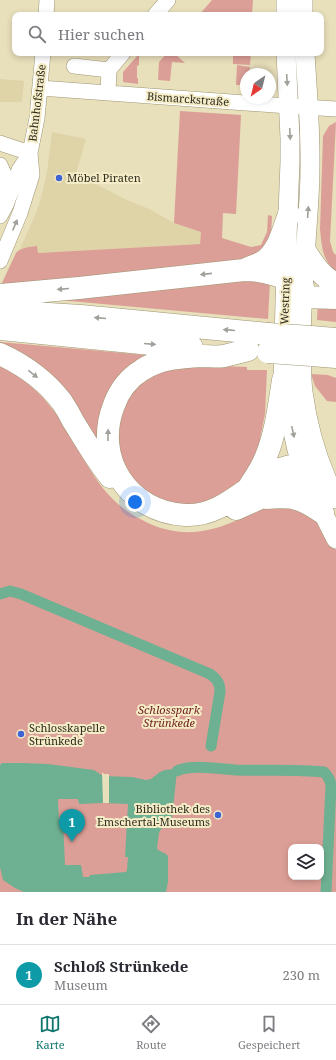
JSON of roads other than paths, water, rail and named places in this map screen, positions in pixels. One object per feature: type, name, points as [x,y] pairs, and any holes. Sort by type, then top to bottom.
[{"type":"highway","points":[[244,270],[269,257],[279,241],[289,214]]},
{"type":"highway","points":[[305,251],[326,278],[336,284]]},
{"type":"highway","points":[[0,295],[244,270],[259,270],[294,290],[336,298]]},
{"type":"highway","points":[[0,311],[81,316],[261,345]]},
{"type":"highway","points":[[0,329],[161,345],[311,346],[336,339]]},
{"type":"highway","points":[[261,345],[223,356],[170,359],[157,362],[141,371],[127,383],[115,401],[109,420],[108,440],[108,450],[112,462],[120,479],[134,495],[144,503],[164,512],[198,515],[254,494],[292,498],[304,502],[329,506]]},
{"type":"highway","points":[[311,346],[336,357]]},
{"type":"highway","points":[[0,354],[24,366],[51,390],[62,403],[106,473],[121,491],[137,506],[160,518],[185,522],[210,520],[221,516],[254,494],[268,476],[279,469],[285,467],[313,468]]},
{"type":"highway","points":[[254,494],[276,422],[283,380]]},
{"type":"main road","points":[[286,0],[286,12]]},
{"type":"main road","points":[[303,0],[304,12]]},
{"type":"main road","name":"Westring","points":[[286,56],[290,138],[289,214],[294,290],[301,322],[303,392],[312,436],[313,468]]},
{"type":"main road","name":"Westring","points":[[305,56],[310,144],[310,197],[305,251],[294,290],[283,380],[294,437],[313,468],[329,506],[336,539]]},
{"type":"street","points":[[46,0],[46,12]]},
{"type":"street","points":[[158,12],[168,0]]},
{"type":"street","name":"Bahnhofstraße","points":[[0,261],[4,240],[20,213],[32,175],[30,153],[38,118],[43,56]]},
{"type":"street","points":[[108,93],[109,70],[121,56]]},
{"type":"street","points":[[74,66],[109,70]]},
{"type":"street","name":"Bismarckstraße","points":[[40,88],[336,109]]},
{"type":"street","points":[[0,143],[30,153]]},
{"type":"street","name":"Bahnhofstraße","points":[[3,210],[19,170],[30,153]]},
{"type":"street","points":[[0,165],[7,181],[8,188],[3,210]]},
{"type":"waterway","points":[[0,594],[10,591],[21,594],[210,674],[218,682],[220,692],[211,746]]},
{"type":"waterway","points":[[177,771],[197,767],[235,770],[324,772],[329,778],[331,785],[326,892]]},
{"type":"place","name":"Möbel Piraten","points":[[59,178]]},
{"type":"place","name":"Schlosskapelle Strünkede","points":[[21,734]]},
{"type":"place","name":"Bibliothek des Emschertal-Museums","points":[[218,815]]},
{"type":"place","name":"Schloß Strünkede","points":[[72,842]]},
{"type":"park label","name":"Schlosspark Strünkede","points":[[169,716]]}]
